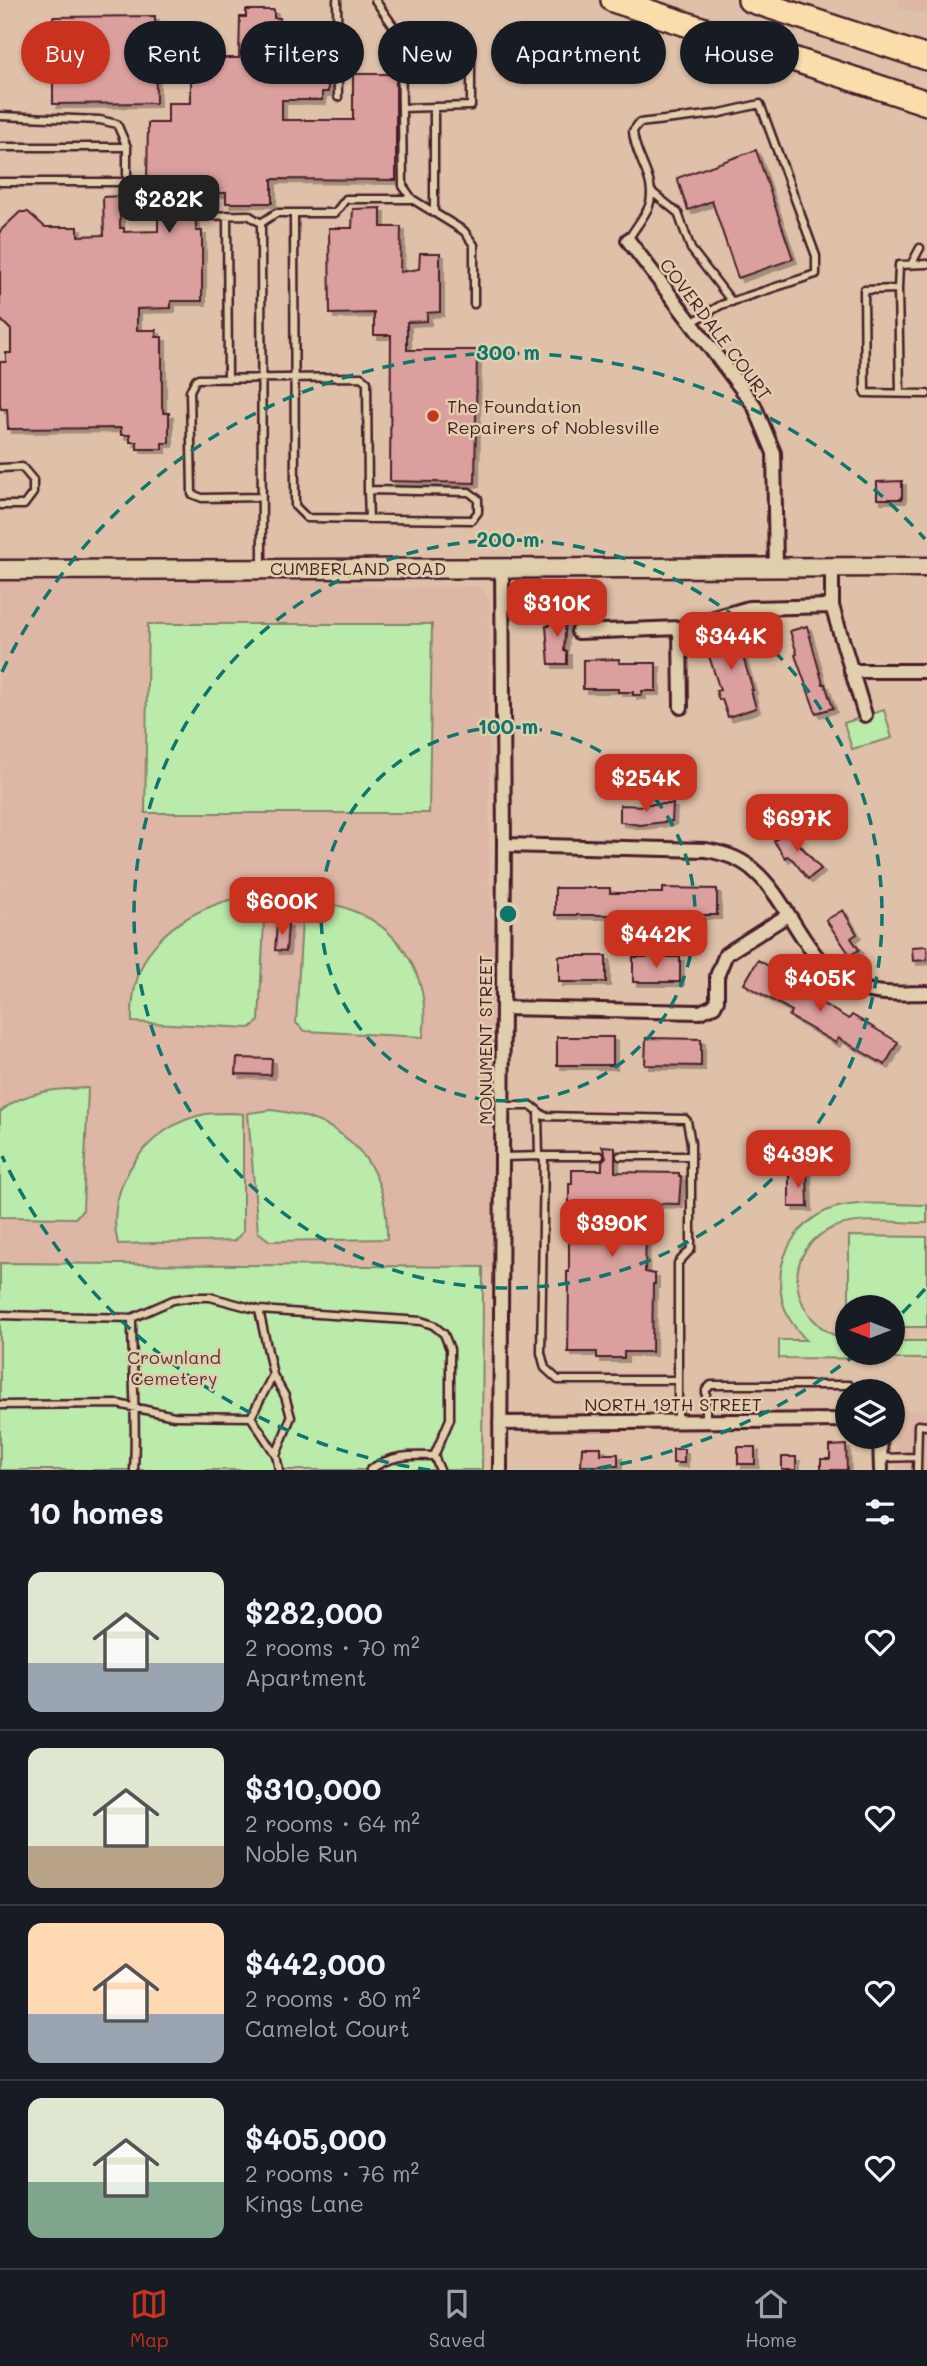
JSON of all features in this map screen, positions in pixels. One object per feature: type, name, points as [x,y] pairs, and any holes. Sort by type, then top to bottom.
[{"type":"highway","points":[[613,0],[927,103]]},
{"type":"highway","points":[[750,0],[927,58]]},
{"type":"street","name":"COVERDALE COURT","points":[[628,240],[754,405],[774,453],[776,568]]},
{"type":"street","name":"CUMBERLAND ROAD","points":[[0,570],[927,567]]},
{"type":"street","name":"MONUMENT STREET","points":[[500,1470],[504,845],[502,568]]},
{"type":"street","points":[[832,568],[832,606],[865,715]]},
{"type":"street","points":[[578,632],[680,628],[749,608],[832,606]]},
{"type":"street","points":[[680,628],[681,707]]},
{"type":"street","points":[[851,671],[927,671]]},
{"type":"street","points":[[504,845],[706,850],[720,853],[750,867],[767,885],[815,956],[842,979],[873,991],[927,993]]},
{"type":"street","points":[[503,1008],[709,1010],[717,1000],[717,976],[726,954],[788,915]]},
{"type":"street","name":"NORTH 19TH STREET","points":[[500,1423],[835,1420]]},
{"type":"lane","points":[[337,0],[338,97]]},
{"type":"lane","points":[[375,0],[390,21]]},
{"type":"lane","points":[[402,84],[403,186],[412,199],[464,231],[474,245],[474,304]]},
{"type":"lane","points":[[402,108],[471,106],[471,84]]},
{"type":"lane","points":[[628,240],[648,208],[652,191],[634,145],[633,131],[639,123],[716,114],[760,104],[816,256],[816,274],[721,305],[691,323]]},
{"type":"lane","points":[[434,107],[434,213]]},
{"type":"lane","points":[[0,116],[100,120],[117,124],[127,147],[127,182],[0,183]]},
{"type":"lane","points":[[0,147],[127,147]]},
{"type":"lane","points":[[652,191],[678,213],[691,249],[732,302]]},
{"type":"lane","points":[[261,223],[276,213],[335,213],[346,199],[412,199]]},
{"type":"lane","points":[[294,213],[295,506],[307,518],[472,520],[478,512],[478,499],[469,492],[369,490]]},
{"type":"lane","points":[[227,215],[228,379]]},
{"type":"lane","points":[[199,216],[247,215],[261,223]]},
{"type":"lane","points":[[261,223],[262,569]]},
{"type":"lane","points":[[911,265],[920,248]]},
{"type":"lane","points":[[900,393],[899,265],[927,264]]},
{"type":"lane","points":[[898,289],[864,290],[865,393],[927,394]]},
{"type":"lane","points":[[262,497],[202,498],[191,494],[190,391],[196,379],[361,377],[367,382],[369,519]]},
{"type":"lane","points":[[0,468],[22,467],[33,480],[33,493],[24,505],[0,505]]},
{"type":"lane","points":[[502,1106],[532,1107],[544,1116],[685,1119],[689,1125],[691,1249],[678,1263],[678,1422]]},
{"type":"lane","points":[[538,1113],[541,1156],[541,1353],[545,1368],[558,1380],[678,1380]]},
{"type":"lane","points":[[502,1157],[600,1156]]},
{"type":"lane","points":[[620,1156],[691,1156]]},
{"type":"lane","points":[[0,1315],[132,1318],[173,1300],[193,1297],[221,1300],[258,1310],[421,1321],[433,1325],[444,1334],[450,1349],[450,1419],[434,1456],[440,1470]]},
{"type":"lane","points":[[258,1310],[273,1375],[285,1396],[291,1417],[276,1455]]},
{"type":"lane","points":[[132,1318],[132,1367],[136,1407],[134,1470]]},
{"type":"lane","points":[[251,1418],[273,1375]]},
{"type":"lane","points":[[706,1421],[706,1390],[711,1385],[835,1385]]},
{"type":"lane","points":[[0,1405],[118,1404],[174,1416],[251,1418]]},
{"type":"lane","points":[[251,1418],[276,1455],[279,1470]]},
{"type":"lane","points":[[917,1470],[918,1425],[927,1426]]},
{"type":"lane","points":[[370,1470],[383,1460],[399,1456],[434,1456]]},
{"type":"lane","points":[[881,1464],[916,1457]]},
{"type":"shaded area","points":[[899,0],[927,0],[927,14],[899,8]]},
{"type":"shaded area","points":[[259,577],[387,588],[475,587],[482,588],[489,601],[489,873],[496,970],[494,1267],[0,1263],[0,580]]},
{"type":"shaded area","points":[[905,1410],[927,1410],[927,1470],[897,1470],[896,1449],[905,1449]]},
{"type":"green space","points":[[148,624],[432,624],[429,813],[145,813]]},
{"type":"green space","points":[[884,710],[892,738],[852,749],[844,723]]},
{"type":"green space","points":[[229,900],[265,902],[259,1021],[250,1028],[132,1022],[133,998],[138,977],[157,943],[171,929],[188,918]]},
{"type":"green space","points":[[303,903],[333,905],[351,910],[370,919],[400,944],[418,978],[423,997],[423,1037],[305,1031],[296,1023]]},
{"type":"green space","points":[[88,1088],[83,1210],[75,1218],[0,1217],[0,1112],[30,1095],[53,1090]]},
{"type":"green space","points":[[271,1110],[321,1123],[341,1134],[358,1149],[371,1167],[380,1188],[386,1212],[387,1239],[270,1241],[258,1232],[248,1113]]},
{"type":"green space","points":[[206,1114],[243,1114],[243,1232],[234,1241],[118,1244],[115,1222],[117,1201],[124,1180],[149,1144],[185,1120]]},
{"type":"green space","points":[[869,1204],[927,1205],[927,1223],[864,1221],[840,1225],[813,1241],[803,1255],[798,1272],[798,1289],[803,1305],[814,1320],[835,1335],[835,1358],[779,1358],[779,1340],[806,1340],[787,1314],[780,1282],[787,1251],[795,1237],[805,1225],[834,1208]]},
{"type":"green space","points":[[849,1236],[927,1237],[927,1327],[905,1327],[905,1295],[849,1295]]},
{"type":"green space","name":"Crownland Cemetery","points":[[0,1263],[483,1267],[482,1470],[0,1470]]},
{"type":"green space","points":[[905,1341],[927,1341],[927,1359],[905,1359]]},
{"type":"building","points":[[246,10],[274,10],[274,18],[280,18],[280,21],[240,21],[240,84],[328,84],[328,92],[322,92],[322,100],[282,100],[282,120],[353,120],[353,84],[364,84],[364,74],[378,74],[378,84],[396,84],[396,180],[272,179],[272,203],[226,203],[226,193],[196,193],[196,211],[193,217],[196,231],[202,231],[202,301],[171,301],[171,308],[137,309],[137,330],[156,330],[156,337],[162,337],[162,407],[164,413],[169,413],[169,443],[162,443],[162,449],[137,449],[137,442],[130,442],[130,435],[121,435],[121,428],[8,429],[7,409],[1,409],[0,405],[0,362],[6,362],[6,353],[11,353],[11,330],[0,319],[0,231],[20,212],[28,212],[45,227],[78,227],[78,236],[104,235],[103,197],[120,196],[120,228],[124,228],[124,232],[158,231],[158,183],[147,183],[148,123],[168,123],[168,103],[191,103],[191,84],[226,84],[226,58],[239,58],[240,17],[246,17]]},
{"type":"building","points":[[155,16],[155,21],[124,21],[124,84],[156,84],[156,103],[53,104],[53,84],[110,84],[110,21],[53,21],[53,17]]},
{"type":"building","points":[[756,150],[793,259],[738,278],[712,201],[688,210],[677,178]]},
{"type":"building","points":[[381,208],[381,227],[401,227],[400,272],[419,269],[420,253],[440,253],[440,312],[427,313],[427,321],[407,322],[407,350],[477,350],[475,483],[390,481],[391,335],[374,335],[374,313],[330,314],[329,228],[352,228],[353,209]]},
{"type":"building","points":[[902,481],[902,499],[877,499],[877,482]]},
{"type":"building","points":[[549,614],[566,614],[564,651],[567,651],[567,664],[549,664],[546,626],[549,626]]},
{"type":"building","points":[[807,626],[823,684],[833,708],[816,713],[795,655],[797,654],[790,631]]},
{"type":"building","points":[[734,627],[756,708],[728,717],[716,691],[720,690],[707,650],[711,649],[707,636]]},
{"type":"building","points":[[619,659],[619,663],[656,663],[656,691],[642,691],[642,695],[633,695],[633,692],[618,692],[618,689],[583,689],[583,660]]},
{"type":"building","points":[[673,804],[672,821],[640,825],[620,822],[620,805]]},
{"type":"building","points":[[787,830],[821,869],[808,879],[793,860],[787,856],[785,858],[774,841]]},
{"type":"building","points":[[555,888],[610,888],[610,893],[663,893],[663,888],[717,889],[717,915],[663,915],[663,920],[609,920],[609,915],[555,915]]},
{"type":"building","points":[[843,910],[857,934],[851,938],[859,950],[850,955],[826,920]]},
{"type":"building","points":[[277,924],[288,924],[286,951],[275,950]]},
{"type":"building","points":[[927,946],[927,960],[913,961],[912,947]]},
{"type":"building","points":[[559,956],[606,956],[606,982],[559,982]]},
{"type":"building","points":[[633,957],[680,957],[680,982],[633,982]]},
{"type":"building","points":[[758,960],[807,988],[804,993],[849,1019],[852,1015],[898,1042],[885,1065],[838,1038],[836,1043],[789,1016],[792,1011],[744,984]]},
{"type":"building","points":[[557,1037],[613,1037],[613,1065],[557,1065]]},
{"type":"building","points":[[646,1038],[701,1039],[701,1066],[645,1065]]},
{"type":"building","points":[[237,1058],[272,1059],[271,1075],[236,1074]]},
{"type":"building","points":[[602,1146],[615,1147],[615,1172],[679,1173],[681,1176],[679,1204],[636,1203],[636,1234],[646,1234],[645,1272],[655,1274],[652,1352],[624,1352],[624,1358],[597,1358],[597,1352],[568,1352],[569,1184],[572,1184],[572,1170],[602,1170],[602,1161],[606,1157]]},
{"type":"building","points":[[789,1172],[807,1172],[808,1207],[789,1207]]},
{"type":"building","points":[[830,1446],[846,1449],[847,1470],[821,1470],[821,1459],[830,1459]]},
{"type":"building","points":[[582,1447],[601,1447],[601,1454],[618,1454],[618,1466],[581,1466]]},
{"type":"building","points":[[738,1447],[755,1447],[755,1464],[738,1464]]},
{"type":"building","points":[[673,1449],[684,1449],[684,1463],[673,1463]]},
{"type":"building","points":[[782,1457],[796,1457],[796,1470],[782,1470]]},
{"type":"place","name":"The Foundation Repairers of Noblesville","points":[[433,416]]}]
